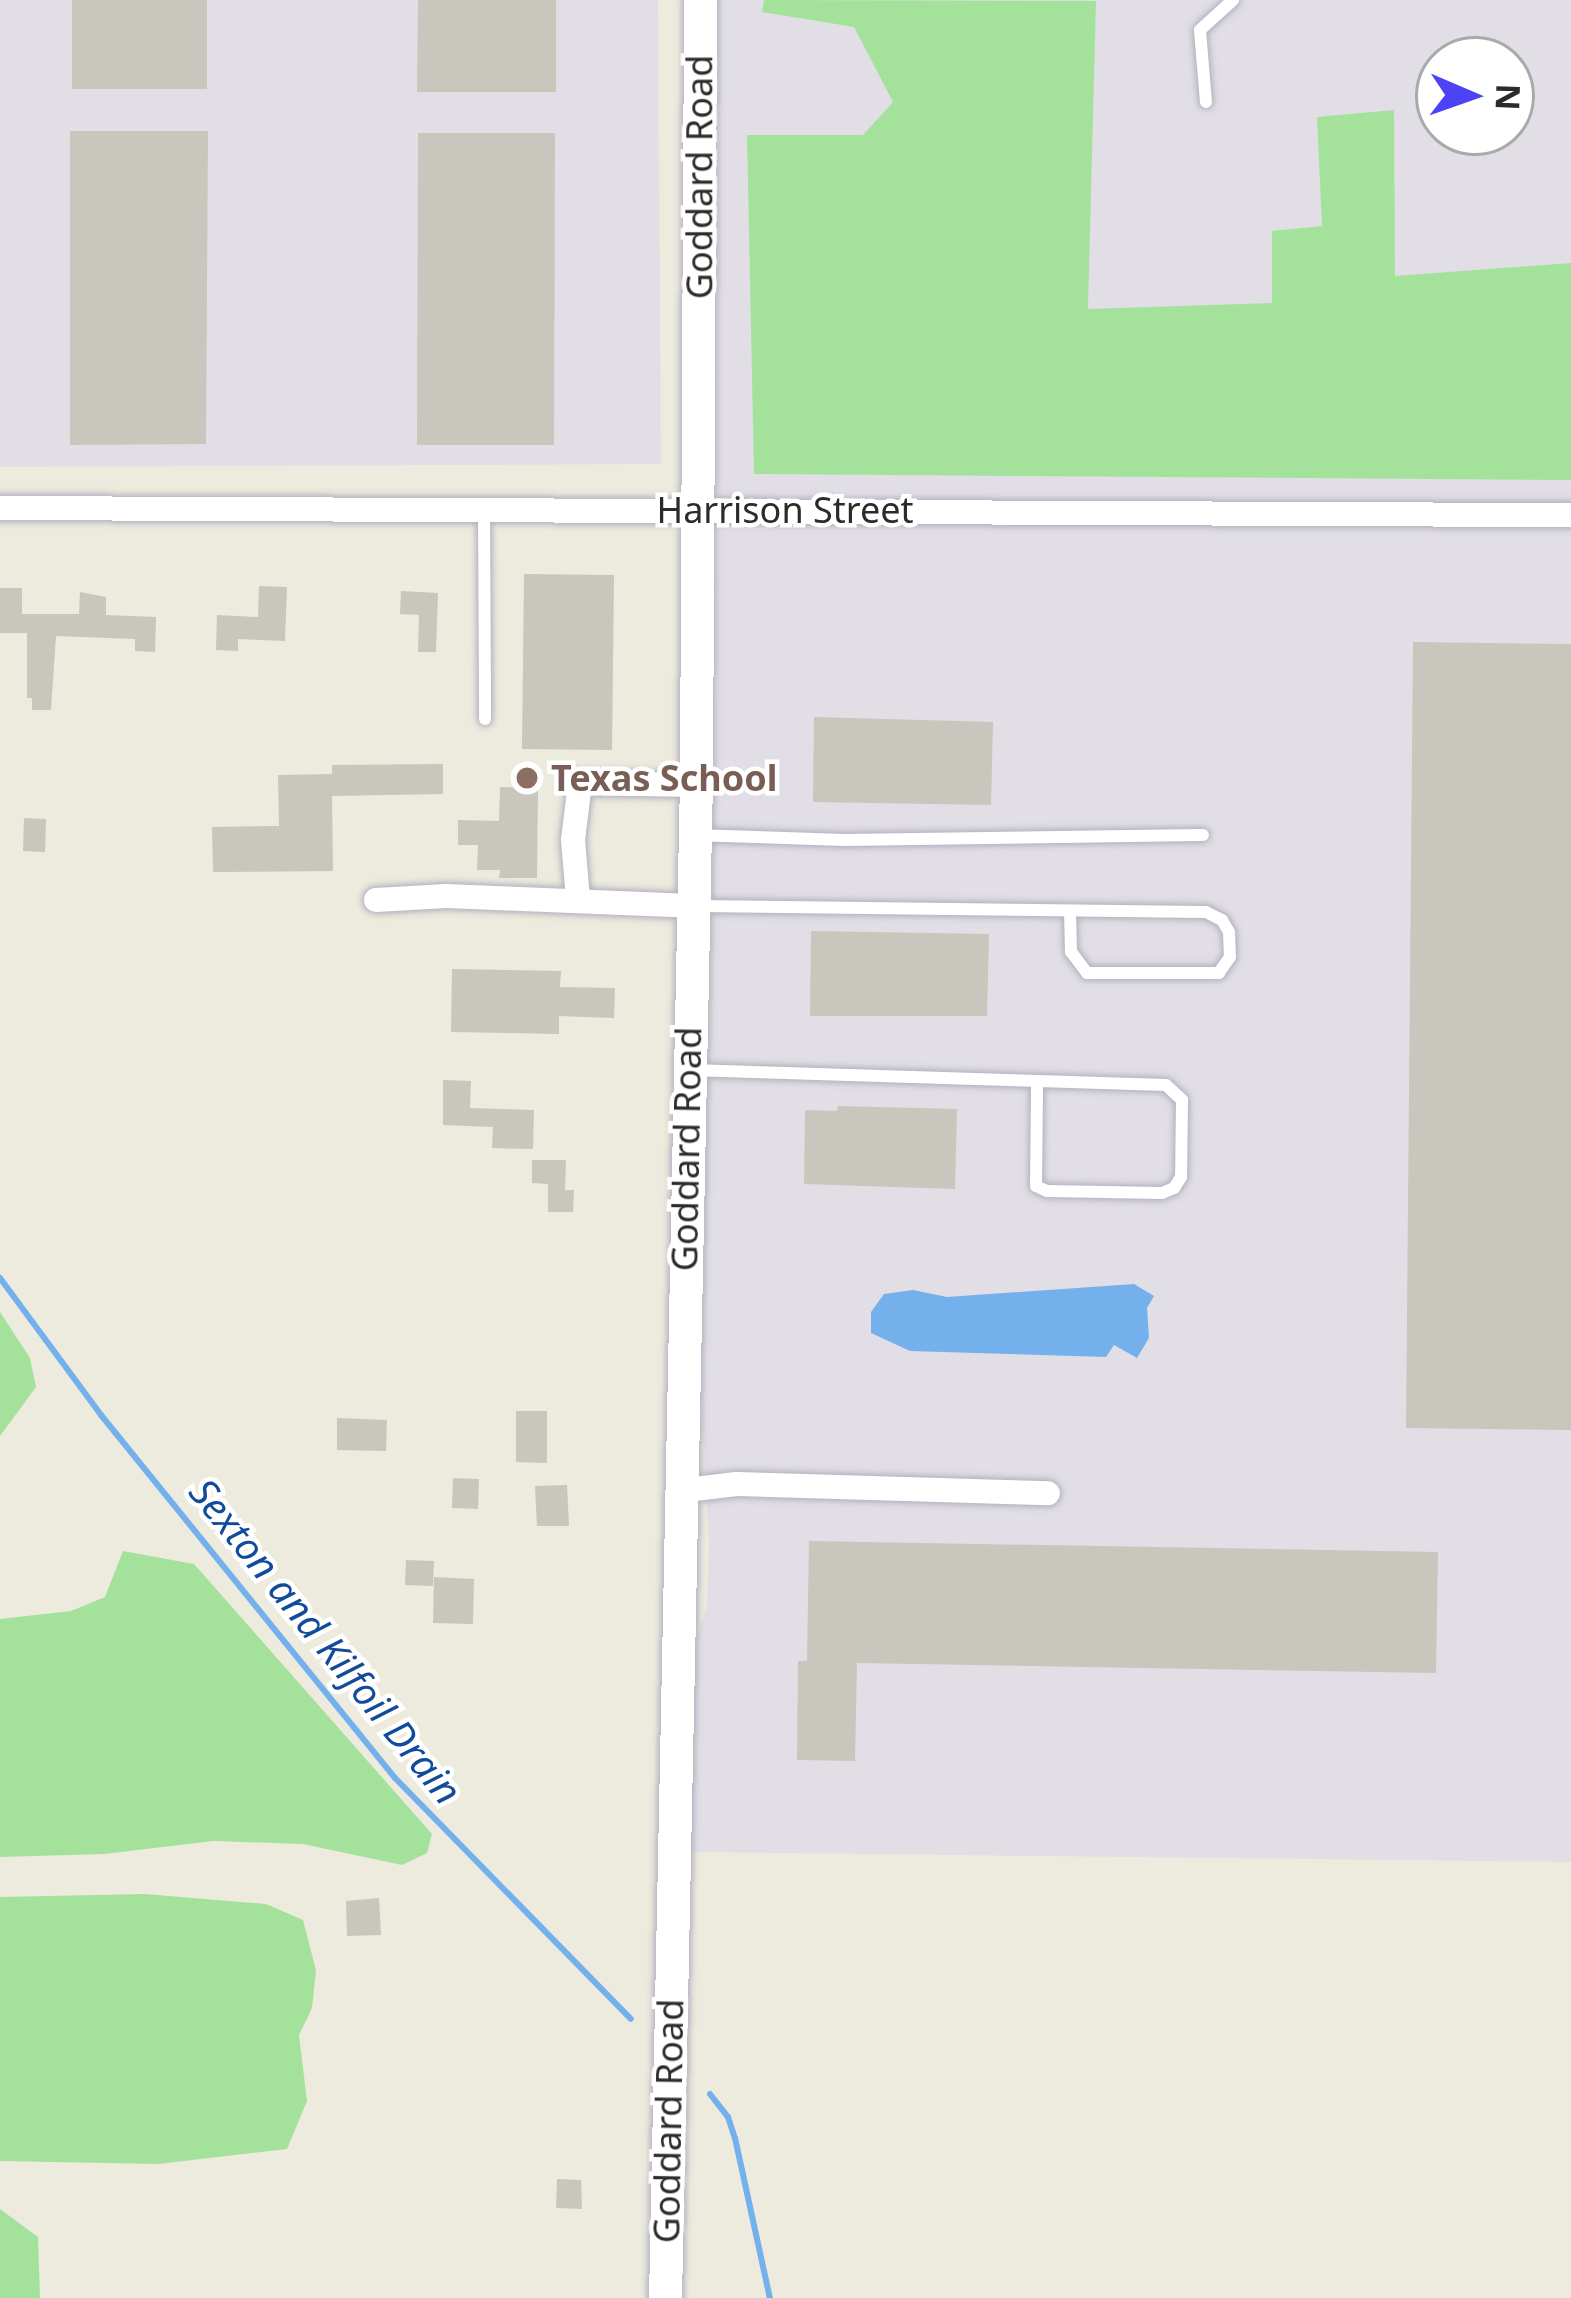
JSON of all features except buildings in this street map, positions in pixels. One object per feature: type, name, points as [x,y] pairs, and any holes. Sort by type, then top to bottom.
[{"type":"main road","name":"Goddard Road","points":[[665,2298],[696,785],[700,0]]},
{"type":"street","name":"Harrison Street","points":[[0,508],[1571,515]]},
{"type":"street","points":[[578,899],[573,841],[580,783],[696,785]]},
{"type":"street","points":[[376,900],[578,899],[692,906]]},
{"type":"street","points":[[679,1491],[737,1484],[1048,1493]]},
{"type":"lane","points":[[1206,102],[1200,30],[1233,0]]},
{"type":"lane","points":[[484,509],[485,719]]},
{"type":"lane","points":[[694,835],[845,840],[1203,836]]},
{"type":"lane","points":[[692,906],[1206,912],[1222,920],[1230,957],[1219,973],[1087,974],[1071,952],[1070,911]]},
{"type":"lane","points":[[687,1070],[1166,1085],[1182,1100],[1181,1177],[1174,1188],[1139,1193],[1047,1191],[1036,1186],[1037,1083]]},
{"type":"shaded area","points":[[0,0],[658,0],[661,464],[0,467]]},
{"type":"shaded area","points":[[718,0],[1571,0],[1571,1862],[690,1852],[692,1652],[707,1606],[709,1543],[701,1394],[717,680]]},
{"type":"green space","points":[[764,0],[1096,1],[1088,309],[1272,303],[1272,231],[1322,226],[1317,117],[1394,110],[1395,276],[1571,263],[1571,480],[754,474],[747,135],[863,135],[893,102],[854,27],[762,12]]},
{"type":"green space","points":[[0,1312],[30,1358],[36,1387],[0,1436]]},
{"type":"green space","points":[[123,1551],[194,1564],[432,1834],[427,1853],[402,1865],[303,1844],[213,1841],[104,1854],[0,1857],[0,1619],[71,1611],[105,1597]]},
{"type":"green space","points":[[145,1894],[266,1904],[303,1920],[316,1970],[312,2008],[299,2035],[307,2101],[287,2149],[158,2164],[0,2161],[0,1897]]},
{"type":"green space","points":[[0,2209],[38,2237],[40,2298],[0,2298]]},
{"type":"water","points":[[1134,1284],[1154,1296],[1147,1308],[1149,1338],[1137,1358],[1114,1345],[1106,1357],[910,1351],[871,1333],[871,1312],[884,1294],[913,1290],[947,1297]]},
{"type":"waterway","name":"Sexton and Kilfoil Drain","points":[[0,1278],[101,1415],[395,1778],[631,2019]]},
{"type":"waterway","name":"Sexton and Kilfoil Drain","points":[[710,2094],[728,2117],[735,2138],[770,2298]]},
{"type":"place","name":"Texas School","points":[[527,778]]}]
